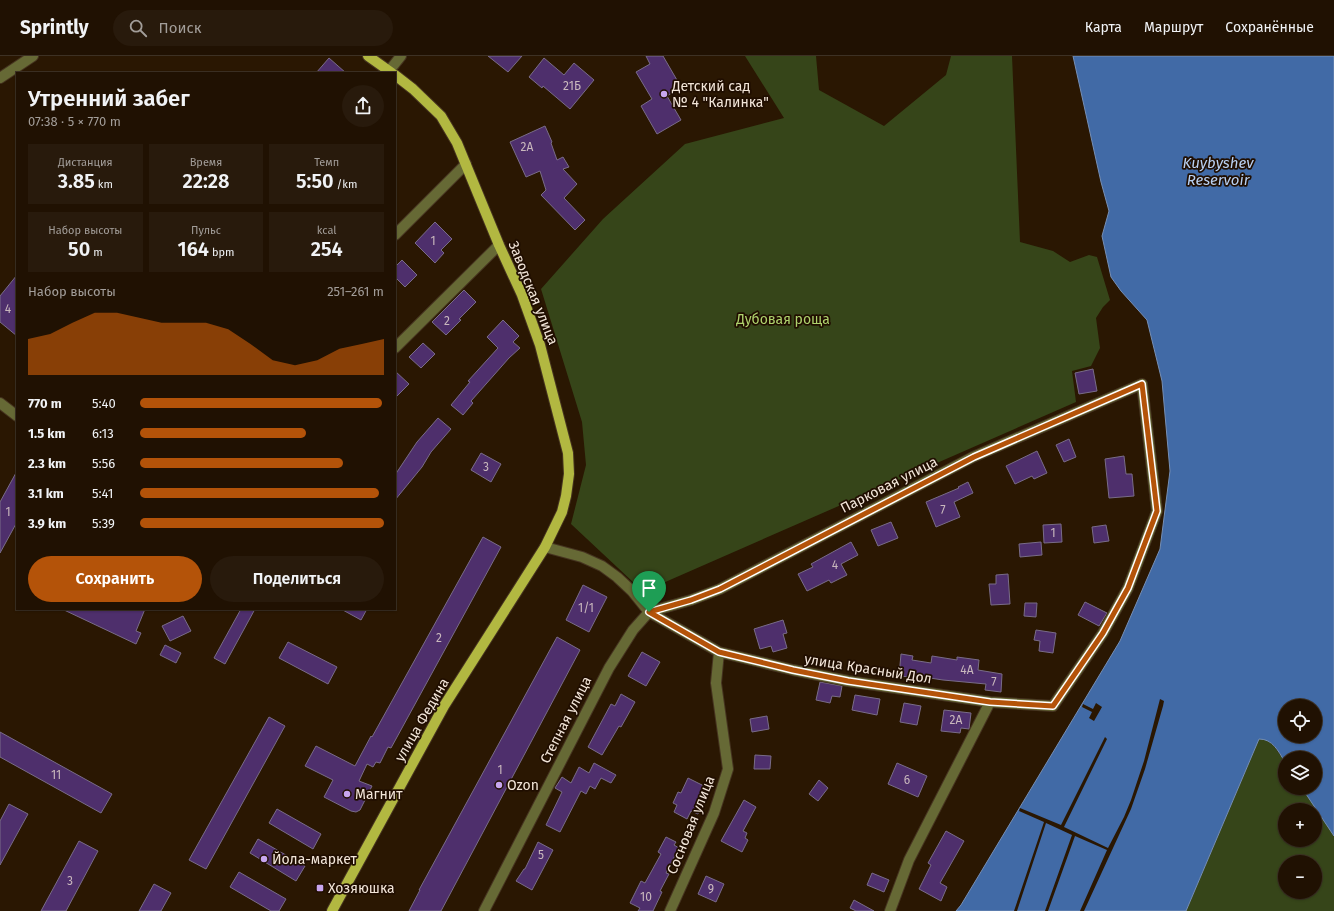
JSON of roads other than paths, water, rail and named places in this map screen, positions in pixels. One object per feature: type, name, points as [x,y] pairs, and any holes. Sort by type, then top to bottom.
[{"type":"main road","name":"Заводская улица","points":[[368,56],[391,72]]},
{"type":"main road","name":"Заводская улица","points":[[396,76],[413,89],[441,116],[458,143],[499,245],[522,295],[540,345],[568,452],[569,474],[562,512],[545,547]]},
{"type":"main road","name":"улица Федина","points":[[332,911],[444,706],[545,547]]},
{"type":"street","points":[[0,78],[33,56]]},
{"type":"street","points":[[393,72],[401,56]]},
{"type":"street","points":[[396,234],[466,164]]},
{"type":"street","points":[[396,347],[499,245]]},
{"type":"street","name":"улица Красный Дол","points":[[545,547],[582,557],[602,566],[632,591],[649,612],[719,652],[793,670],[848,681],[990,702],[1053,706],[1103,633],[1128,588],[1157,511],[1142,384]]},
{"type":"street","name":"Парковая улица","points":[[649,612],[691,600],[720,589],[974,457],[1142,384]]},
{"type":"street","points":[[0,403],[16,415]]},
{"type":"street","name":"Степная улица","points":[[484,911],[609,668],[633,630],[649,612]]},
{"type":"street","name":"Сосновая улица","points":[[670,911],[714,813],[728,769],[716,683],[719,652]]},
{"type":"street","points":[[890,911],[909,860],[990,702]]},
{"type":"water","name":"Kuybyshev Reservoir","points":[[1073,56],[1334,56],[1334,836],[1322,818],[1322,803],[1312,803],[1307,795],[1322,795],[1322,751],[1278,752],[1272,743],[1259,739],[1186,911],[956,911],[1120,641],[1160,549],[1170,471],[1162,381],[1147,320],[1121,291],[1111,277],[1102,236],[1109,211],[1101,182]]},
{"type":"place","name":"Детский сад № 4 \"Калинка\"","points":[[664,94]]},
{"type":"place","name":"Ozon","points":[[499,785]]},
{"type":"place","name":"Магнит","points":[[347,794]]},
{"type":"place","name":"Йола-маркет","points":[[264,859]]},
{"type":"place","name":"Хозяюшка","points":[[320,888]]},
{"type":"park label","name":"Дубовая роща","points":[[783,319]]}]
